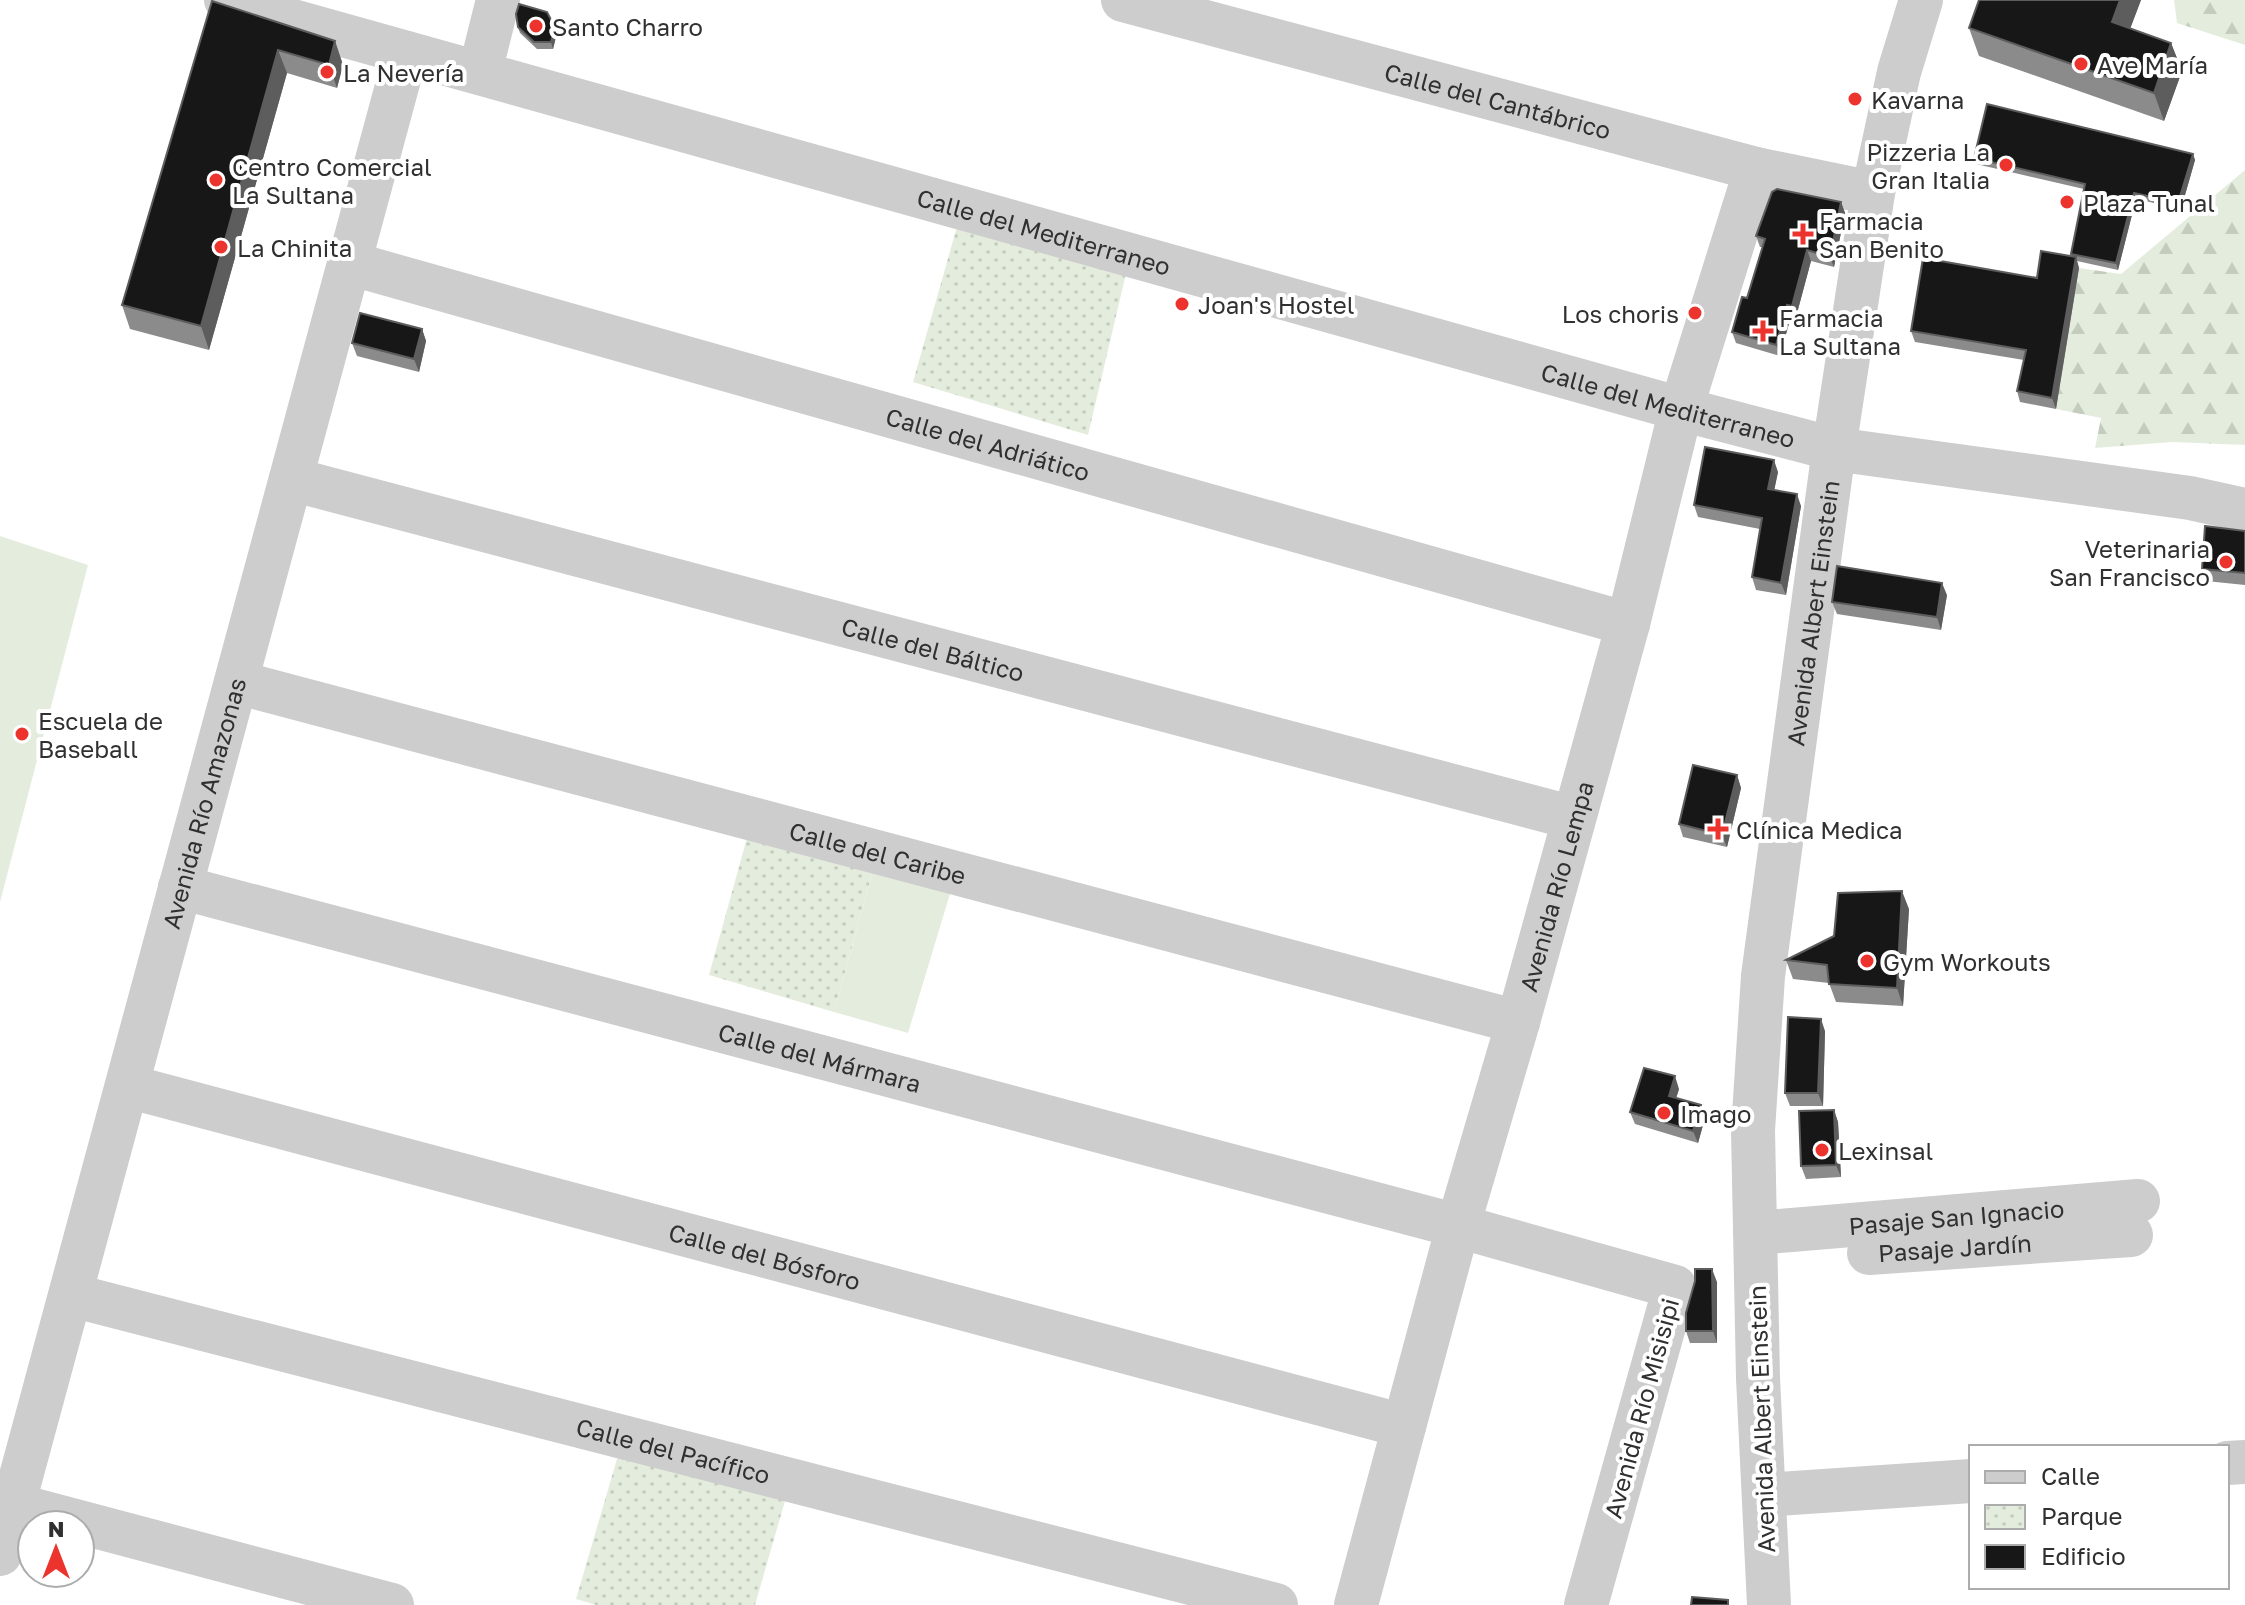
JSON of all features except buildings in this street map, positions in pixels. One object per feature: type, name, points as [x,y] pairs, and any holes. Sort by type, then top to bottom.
[{"type":"street","name":"Calle del Mediterraneo","points":[[226,0],[406,53],[1834,449],[2190,498],[2245,510]]},
{"type":"street","points":[[480,72],[498,0]]},
{"type":"street","name":"Calle del Cantábrico","points":[[1123,0],[1756,169],[1873,193]]},
{"type":"street","name":"Avenida Albert Einstein","points":[[1769,1605],[1758,1378],[1766,1246],[1753,1130],[1763,976],[1834,449],[1873,193],[1899,72],[1921,0]]},
{"type":"street","name":"Avenida Río Amazonas","points":[[0,1554],[7,1504],[71,1295],[406,53]]},
{"type":"street","name":"Avenida Río Lempa","points":[[1356,1605],[1458,1226],[1628,624],[1681,409],[1756,169]]},
{"type":"street","name":"Calle del Adriático","points":[[349,263],[1628,624]]},
{"type":"street","name":"Calle del Báltico","points":[[291,479],[1574,818]]},
{"type":"street","name":"Calle del Caribe","points":[[236,682],[1518,1022]]},
{"type":"street","name":"Calle del Mármara","points":[[180,887],[1458,1226]]},
{"type":"street","name":"Calle del Bósforo","points":[[127,1086],[1404,1426]]},
{"type":"street","name":"Pasaje Jardín","points":[[1766,1246],[2135,1218]]},
{"type":"street","name":"Avenida Río Misisipi","points":[[1458,1226],[1675,1287],[1586,1605]]},
{"type":"street","name":"Calle del Pacífico","points":[[71,1295],[1276,1605]]},
{"type":"street","points":[[1764,1495],[1969,1481]]},
{"type":"street","points":[[7,1504],[392,1605]]},
{"type":"green space","points":[[2174,0],[2245,0],[2245,45],[2177,23]]},
{"type":"green space","points":[[2245,170],[2245,445],[2172,442],[2095,448],[2101,418],[2056,409],[2079,268],[2121,274]]},
{"type":"green space","points":[[960,216],[1129,261],[1088,435],[913,382]]},
{"type":"green space","name":"Escuela de Baseball","points":[[0,536],[88,565],[0,902]]},
{"type":"green space","points":[[750,827],[875,863],[834,1012],[709,975]]},
{"type":"green space","points":[[875,863],[953,884],[908,1033],[834,1012]]},
{"type":"green space","points":[[624,1435],[791,1480],[755,1605],[596,1605],[576,1599]]},
{"type":"place","name":"Santo Charro","points":[[536,26]]},
{"type":"place","name":"Ave María","points":[[2081,64]]},
{"type":"place","name":"La Nevería","points":[[327,72]]},
{"type":"place","name":"Kavarna","points":[[1855,99]]},
{"type":"place","name":"Pizzeria La Gran Italia","points":[[2006,165]]},
{"type":"place","name":"Centro Comercial La Sultana","points":[[216,180]]},
{"type":"place","name":"Plaza Tunal","points":[[2067,202]]},
{"type":"place","name":"Farmacia San Benito","points":[[1803,234]]},
{"type":"place","name":"La Chinita","points":[[221,247]]},
{"type":"place","name":"Joan's Hostel","points":[[1182,304]]},
{"type":"place","name":"Los choris","points":[[1695,313]]},
{"type":"place","name":"Farmacia La Sultana","points":[[1763,331]]},
{"type":"place","name":"Veterinaria San Francisco","points":[[2226,562]]},
{"type":"place","name":"Escuela de Baseball","points":[[22,734]]},
{"type":"place","name":"Clínica Medica","points":[[1718,829]]},
{"type":"place","name":"Gym Workouts","points":[[1867,961]]},
{"type":"place","name":"Imago","points":[[1664,1113]]},
{"type":"place","name":"Lexinsal","points":[[1822,1150]]}]
